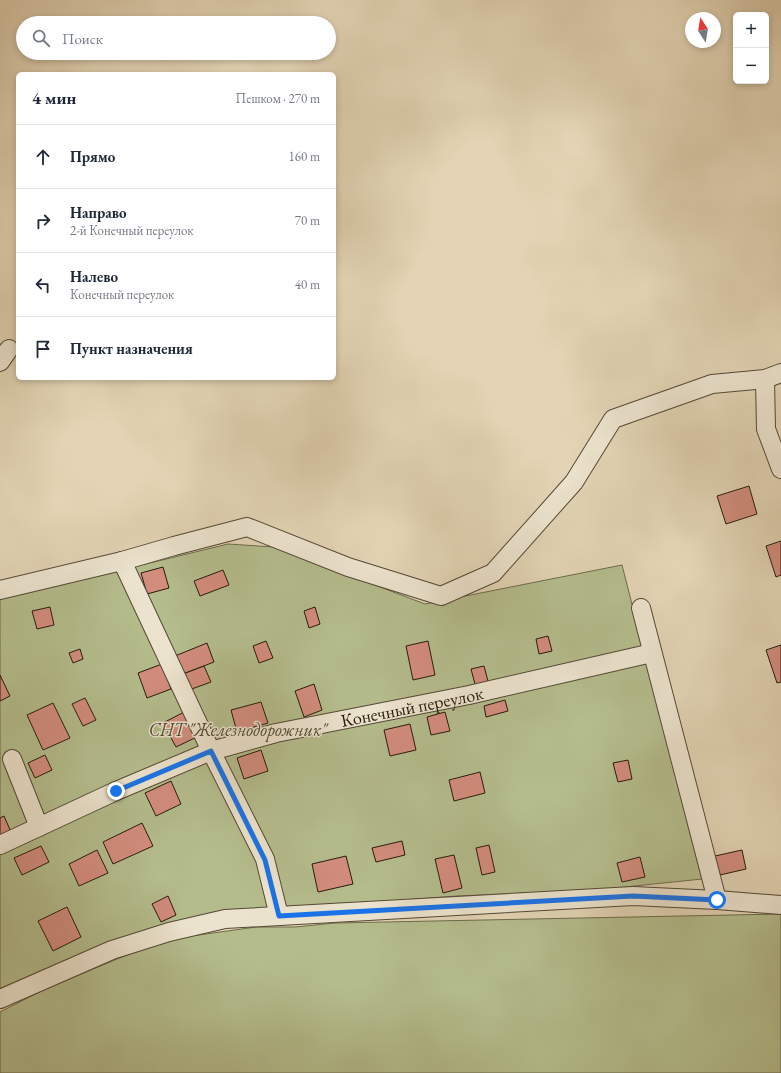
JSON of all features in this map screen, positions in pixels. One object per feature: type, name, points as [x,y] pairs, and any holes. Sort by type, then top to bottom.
[{"type":"street","points":[[0,590],[122,562],[174,546],[247,528],[348,567],[441,596],[493,573],[574,482],[613,419],[712,384],[773,376],[766,429],[781,469]]},
{"type":"street","points":[[122,562],[211,751],[265,860],[279,916]]},
{"type":"street","points":[[641,608],[717,900]]},
{"type":"street","name":"Конечный переулок","points":[[0,845],[116,791],[211,751],[276,733],[469,695],[652,653]]},
{"type":"street","points":[[12,760],[39,827]]},
{"type":"street","points":[[0,999],[112,950],[169,932],[225,918],[633,896],[781,905]]},
{"type":"green space","name":"СНТ \"Железнодорожник\"","points":[[228,544],[274,547],[425,604],[622,565],[702,879],[596,890],[457,896],[207,914],[99,947],[0,992],[0,597]]},
{"type":"green space","points":[[781,914],[781,1073],[0,1073],[0,1012],[43,990],[170,939],[256,927],[295,927],[335,923]]},
{"type":"building","points":[[749,486],[757,514],[726,524],[717,496]]},
{"type":"building","points":[[781,541],[781,575],[776,577],[766,546]]},
{"type":"building","points":[[163,567],[169,588],[147,594],[141,573]]},
{"type":"building","points":[[223,570],[229,585],[200,596],[194,581]]},
{"type":"building","points":[[50,607],[54,625],[37,629],[32,611]]},
{"type":"building","points":[[315,607],[320,624],[309,628],[304,611]]},
{"type":"building","points":[[548,636],[552,651],[539,654],[536,639]]},
{"type":"building","points":[[266,641],[273,658],[259,663],[253,646]]},
{"type":"building","points":[[428,641],[435,675],[413,680],[406,646]]},
{"type":"building","points":[[207,643],[214,662],[183,674],[175,656]]},
{"type":"building","points":[[781,645],[781,682],[777,683],[766,650]]},
{"type":"building","points":[[80,649],[83,659],[73,663],[69,653]]},
{"type":"building","points":[[162,664],[171,689],[147,698],[138,673]]},
{"type":"building","points":[[204,666],[211,682],[189,690],[183,674]]},
{"type":"building","points":[[484,666],[489,685],[476,688],[471,669]]},
{"type":"building","points":[[0,675],[10,696],[0,701]]},
{"type":"building","points":[[314,684],[322,710],[304,717],[295,691]]},
{"type":"building","points":[[85,698],[96,720],[83,726],[72,704]]},
{"type":"building","points":[[505,700],[508,711],[486,717],[484,706]]},
{"type":"building","points":[[261,702],[268,723],[237,732],[231,710]]},
{"type":"building","points":[[53,703],[70,738],[43,750],[27,715]]},
{"type":"building","points":[[188,710],[201,735],[176,747],[163,723]]},
{"type":"building","points":[[445,712],[450,731],[431,735],[427,717]]},
{"type":"building","points":[[410,724],[416,750],[390,756],[384,730]]},
{"type":"building","points":[[261,750],[268,771],[244,779],[237,758]]},
{"type":"building","points":[[45,755],[52,770],[35,778],[28,763]]},
{"type":"building","points":[[628,760],[632,779],[618,782],[613,763]]},
{"type":"building","points":[[480,772],[485,793],[454,801],[449,780]]},
{"type":"building","points":[[171,781],[181,804],[156,816],[145,793]]},
{"type":"building","points":[[4,816],[11,832],[0,838],[0,818]]},
{"type":"building","points":[[142,823],[153,846],[113,864],[103,842]]},
{"type":"building","points":[[402,841],[405,855],[376,862],[372,848]]},
{"type":"building","points":[[489,845],[495,872],[482,875],[476,848]]},
{"type":"building","points":[[41,846],[49,862],[22,875],[14,858]]},
{"type":"building","points":[[97,850],[108,873],[79,886],[69,864]]},
{"type":"building","points":[[742,850],[746,869],[720,875],[715,856]]},
{"type":"building","points":[[454,855],[462,888],[443,893],[435,859]]},
{"type":"building","points":[[346,856],[353,884],[318,892],[312,864]]},
{"type":"building","points":[[640,857],[645,877],[622,882],[617,863]]},
{"type":"building","points":[[168,896],[176,915],[161,922],[152,904]]},
{"type":"building","points":[[67,907],[81,937],[53,951],[38,921]]},
{"type":"route","points":[[116,791],[211,751],[265,860],[279,916],[633,896],[717,900]]}]
